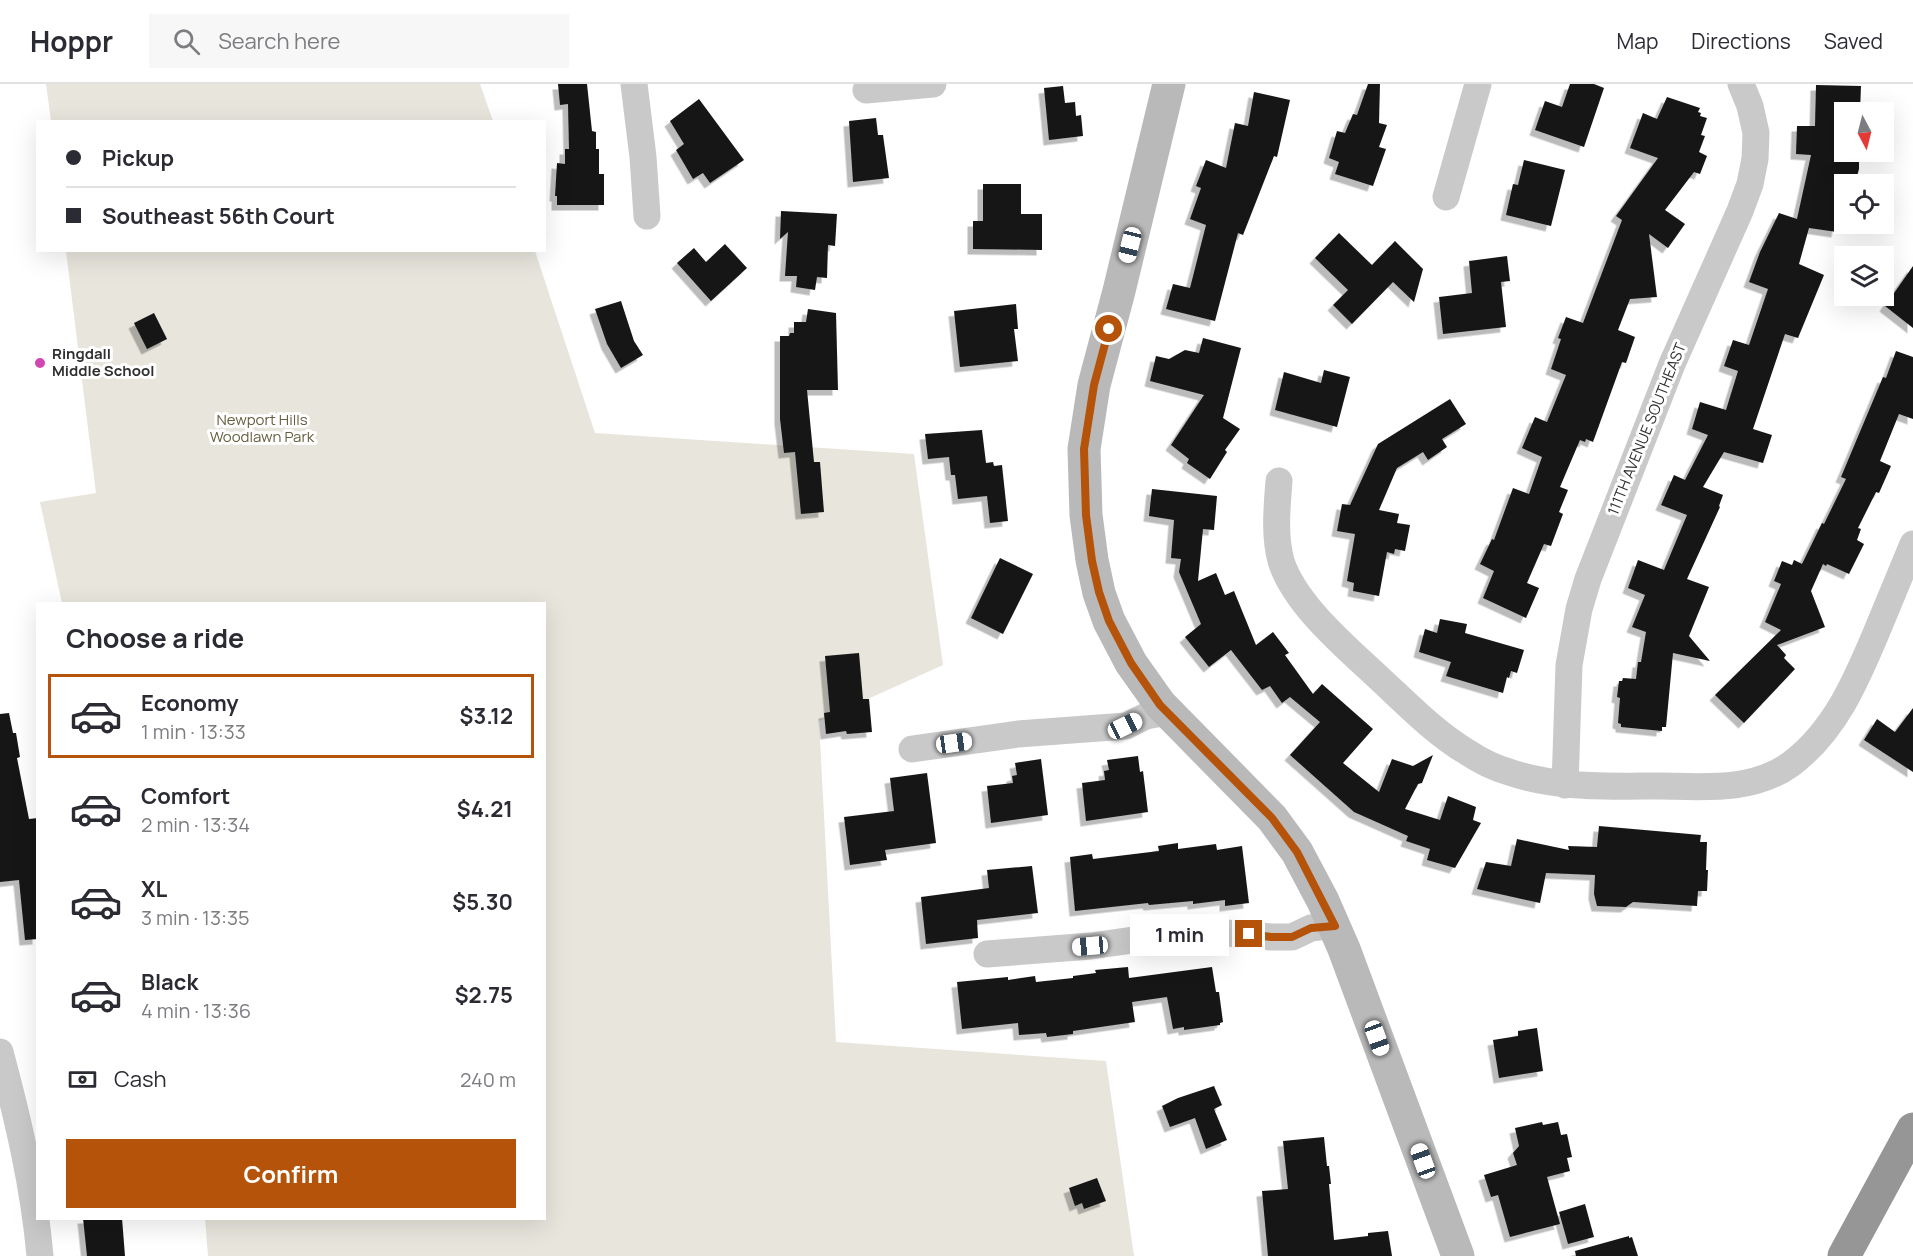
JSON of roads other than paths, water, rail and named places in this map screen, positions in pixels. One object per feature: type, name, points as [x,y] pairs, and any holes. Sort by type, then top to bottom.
[{"type":"highway","points":[[1844,1256],[1913,1129]]},
{"type":"highway","points":[[1868,1256],[1913,1163]]},
{"type":"main road","points":[[1169,84],[1094,385],[1084,449],[1086,515],[1099,592],[1109,621],[1131,663],[1160,705],[1272,818],[1297,852],[1335,926],[1458,1256]]},
{"type":"street","points":[[634,84],[643,157],[647,216]]},
{"type":"street","points":[[866,90],[933,84]]},
{"type":"street","points":[[1446,197],[1478,84]]},
{"type":"street","name":"111TH AVENUE SOUTHEAST","points":[[1565,785],[1569,665],[1579,609],[1588,579],[1672,364],[1750,184],[1755,159],[1756,133],[1750,106],[1741,84]]},
{"type":"street","points":[[1279,481],[1277,538],[1282,562],[1294,589],[1325,627],[1439,732],[1467,753],[1509,772],[1565,785],[1724,787],[1754,781],[1772,775],[1790,765],[1826,729],[1847,700],[1913,544]]},
{"type":"street","points":[[912,749],[1018,734],[1125,726],[1146,716],[1168,712]]},
{"type":"street","points":[[987,954],[1090,946],[1182,933],[1215,932],[1292,937],[1311,928],[1335,926]]},
{"type":"street","points":[[0,1052],[26,1160],[40,1256]]},
{"type":"place","name":"Ringdall Middle School","points":[[40,363]]},
{"type":"park label","name":"Newport Hills Woodlawn Park","points":[[262,428]]}]
